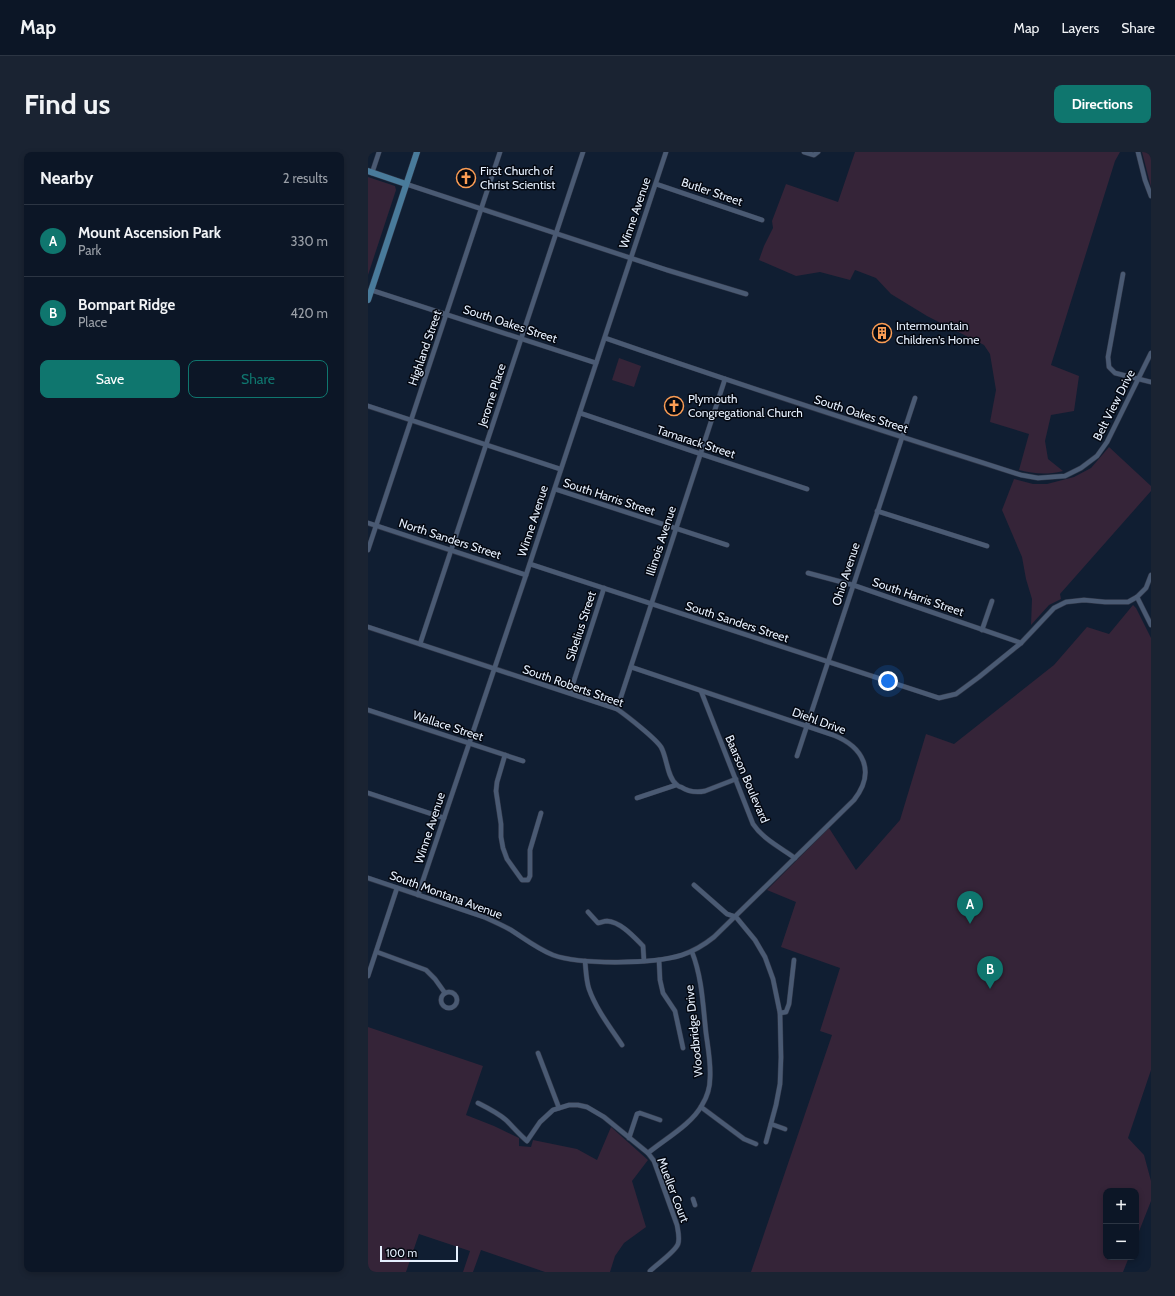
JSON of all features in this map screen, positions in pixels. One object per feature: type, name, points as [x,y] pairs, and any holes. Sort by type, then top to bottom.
[{"type":"street","points":[[379,152],[370,172],[631,258],[746,294]]},
{"type":"street","points":[[368,300],[417,152]]},
{"type":"street","name":"Highland Street","points":[[368,550],[500,152]]},
{"type":"street","name":"Jerome Place","points":[[420,644],[583,152]]},
{"type":"street","name":"Winne Avenue","points":[[418,895],[530,564],[560,469],[580,413],[666,152]]},
{"type":"street","points":[[804,152],[811,155],[818,152]]},
{"type":"street","points":[[1138,152],[1145,180],[1151,196]]},
{"type":"street","name":"Butler Street","points":[[656,184],[762,220]]},
{"type":"street","points":[[1123,274],[1108,357],[1109,367],[1115,374],[1151,382]]},
{"type":"street","name":"South Oakes Street","points":[[371,290],[596,363]]},
{"type":"street","name":"South Oakes Street","points":[[605,338],[901,438],[1021,475]]},
{"type":"street","name":"Belt View Drive","points":[[1021,475],[1038,478],[1064,476],[1081,468],[1097,456],[1107,442],[1151,353]]},
{"type":"street","name":"Illinois Avenue","points":[[616,709],[725,379]]},
{"type":"street","name":"Ohio Avenue","points":[[797,756],[915,398]]},
{"type":"street","name":"South Harris Street","points":[[368,406],[560,469]]},
{"type":"street","name":"Tamarack Street","points":[[580,413],[807,489]]},
{"type":"street","name":"South Harris Street","points":[[554,489],[727,545]]},
{"type":"street","points":[[877,511],[987,546]]},
{"type":"street","name":"North Sanders Street","points":[[368,523],[526,574]]},
{"type":"street","name":"South Sanders Street","points":[[530,564],[939,698],[956,694],[1021,642]]},
{"type":"street","name":"South Harris Street","points":[[808,573],[853,585],[1021,642]]},
{"type":"street","points":[[1021,642],[1054,608],[1066,602],[1084,600],[1118,603],[1128,602],[1137,597],[1146,588],[1151,575]]},
{"type":"street","name":"Sibelius Street","points":[[570,693],[604,588]]},
{"type":"street","points":[[1137,597],[1151,625]]},
{"type":"street","points":[[982,630],[992,601]]},
{"type":"street","name":"South Roberts Street","points":[[368,627],[616,709],[656,742],[661,748],[672,779],[676,785]]},
{"type":"street","name":"Diehl Drive","points":[[630,667],[842,738],[856,748],[863,761],[864,778],[861,790],[854,800],[736,917]]},
{"type":"street","name":"Baarson Boulevard","points":[[701,691],[753,824],[758,831],[795,858]]},
{"type":"street","name":"Wallace Street","points":[[368,710],[523,761]]},
{"type":"street","points":[[505,755],[496,782],[501,837],[507,859],[522,880],[528,880],[530,876],[530,850],[541,813]]},
{"type":"street","points":[[637,798],[676,785],[690,792],[699,793],[736,779]]},
{"type":"street","points":[[368,793],[444,818]]},
{"type":"street","name":"South Montana Avenue","points":[[368,878],[493,921],[535,946],[554,955],[563,958],[585,961],[660,960],[692,952],[707,943],[736,917]]},
{"type":"street","points":[[694,885],[727,914],[736,917],[755,940],[765,957],[773,979],[780,1013],[780,1084],[766,1142]]},
{"type":"street","points":[[368,976],[397,888]]},
{"type":"street","points":[[588,912],[598,923],[607,921],[629,931],[643,946],[644,961]]},
{"type":"street","points":[[377,952],[426,970],[435,979],[445,994]]},
{"type":"street","name":"Woodbridge Drive","points":[[648,1153],[693,1117],[701,1107],[708,1091],[710,1063],[697,964],[692,952]]},
{"type":"street","points":[[660,960],[660,980],[663,993],[675,1011],[683,1048]]},
{"type":"street","points":[[780,1013],[786,1012],[789,1004],[794,960]]},
{"type":"street","points":[[585,961],[588,987],[598,1007],[622,1045]]},
{"type":"street","points":[[538,1053],[559,1108]]},
{"type":"street","points":[[478,1103],[494,1111],[506,1120],[516,1132],[527,1141],[540,1122],[553,1110],[569,1105],[587,1107],[604,1117],[648,1153]]},
{"type":"street","points":[[701,1107],[744,1139],[756,1144]]},
{"type":"street","points":[[629,1138],[637,1114],[640,1113],[660,1120]]},
{"type":"street","points":[[771,1124],[785,1129]]},
{"type":"street","name":"Mueller Court","points":[[648,1153],[654,1161],[677,1225],[679,1235],[678,1244],[674,1250],[650,1271]]},
{"type":"street","points":[[693,1199],[695,1205]]},
{"type":"shaded area","points":[[855,152],[1120,152],[1115,161],[1051,365],[1079,376],[1074,411],[1051,415],[1045,441],[1048,459],[1063,471],[1041,474],[1019,470],[1029,434],[990,422],[996,390],[990,354],[984,345],[927,316],[891,294],[876,278],[855,270],[850,280],[820,272],[796,276],[759,260],[773,228],[772,221],[786,184],[838,202]]},
{"type":"shaded area","points":[[1142,152],[1151,152],[1151,187]]},
{"type":"shaded area","points":[[368,177],[395,186],[396,190],[368,275]]},
{"type":"shaded area","points":[[619,358],[641,366],[634,387],[612,380]]},
{"type":"shaded area","points":[[1109,447],[1151,486],[1151,491],[1060,594],[1061,599],[1049,605],[1031,625],[1032,599],[1026,579],[1022,557],[1002,510],[1014,479],[1033,484],[1047,484],[1074,477],[1091,468]]},
{"type":"shaded area","points":[[1133,605],[1151,638],[1151,1070],[1128,1138],[1144,1155],[1151,1181],[1151,1201],[1139,1231],[1139,1188],[1103,1188],[1103,1260],[1128,1260],[1123,1272],[751,1272],[832,1035],[820,1031],[840,968],[781,947],[796,902],[767,890],[829,828],[856,870],[900,820],[926,734],[954,744],[1054,665],[1087,627],[1109,634]]},
{"type":"shaded area","points":[[368,1027],[483,1066],[466,1115],[519,1138],[519,1146],[531,1147],[533,1140],[577,1149],[597,1160],[611,1127],[648,1160],[632,1181],[646,1227],[624,1243],[615,1256],[610,1272],[545,1272],[481,1250],[473,1272],[463,1272],[470,1251],[419,1234],[406,1272],[368,1272]]},
{"type":"place","name":"First Church of Christ Scientist","points":[[466,178]]},
{"type":"place","name":"Intermountain Children's Home","points":[[882,333]]},
{"type":"place","name":"Plymouth Congregational Church","points":[[674,406]]},
{"type":"place","name":"Mount Ascension Park","points":[[970,924]]},
{"type":"place","name":"Bompart Ridge","points":[[990,989]]}]
